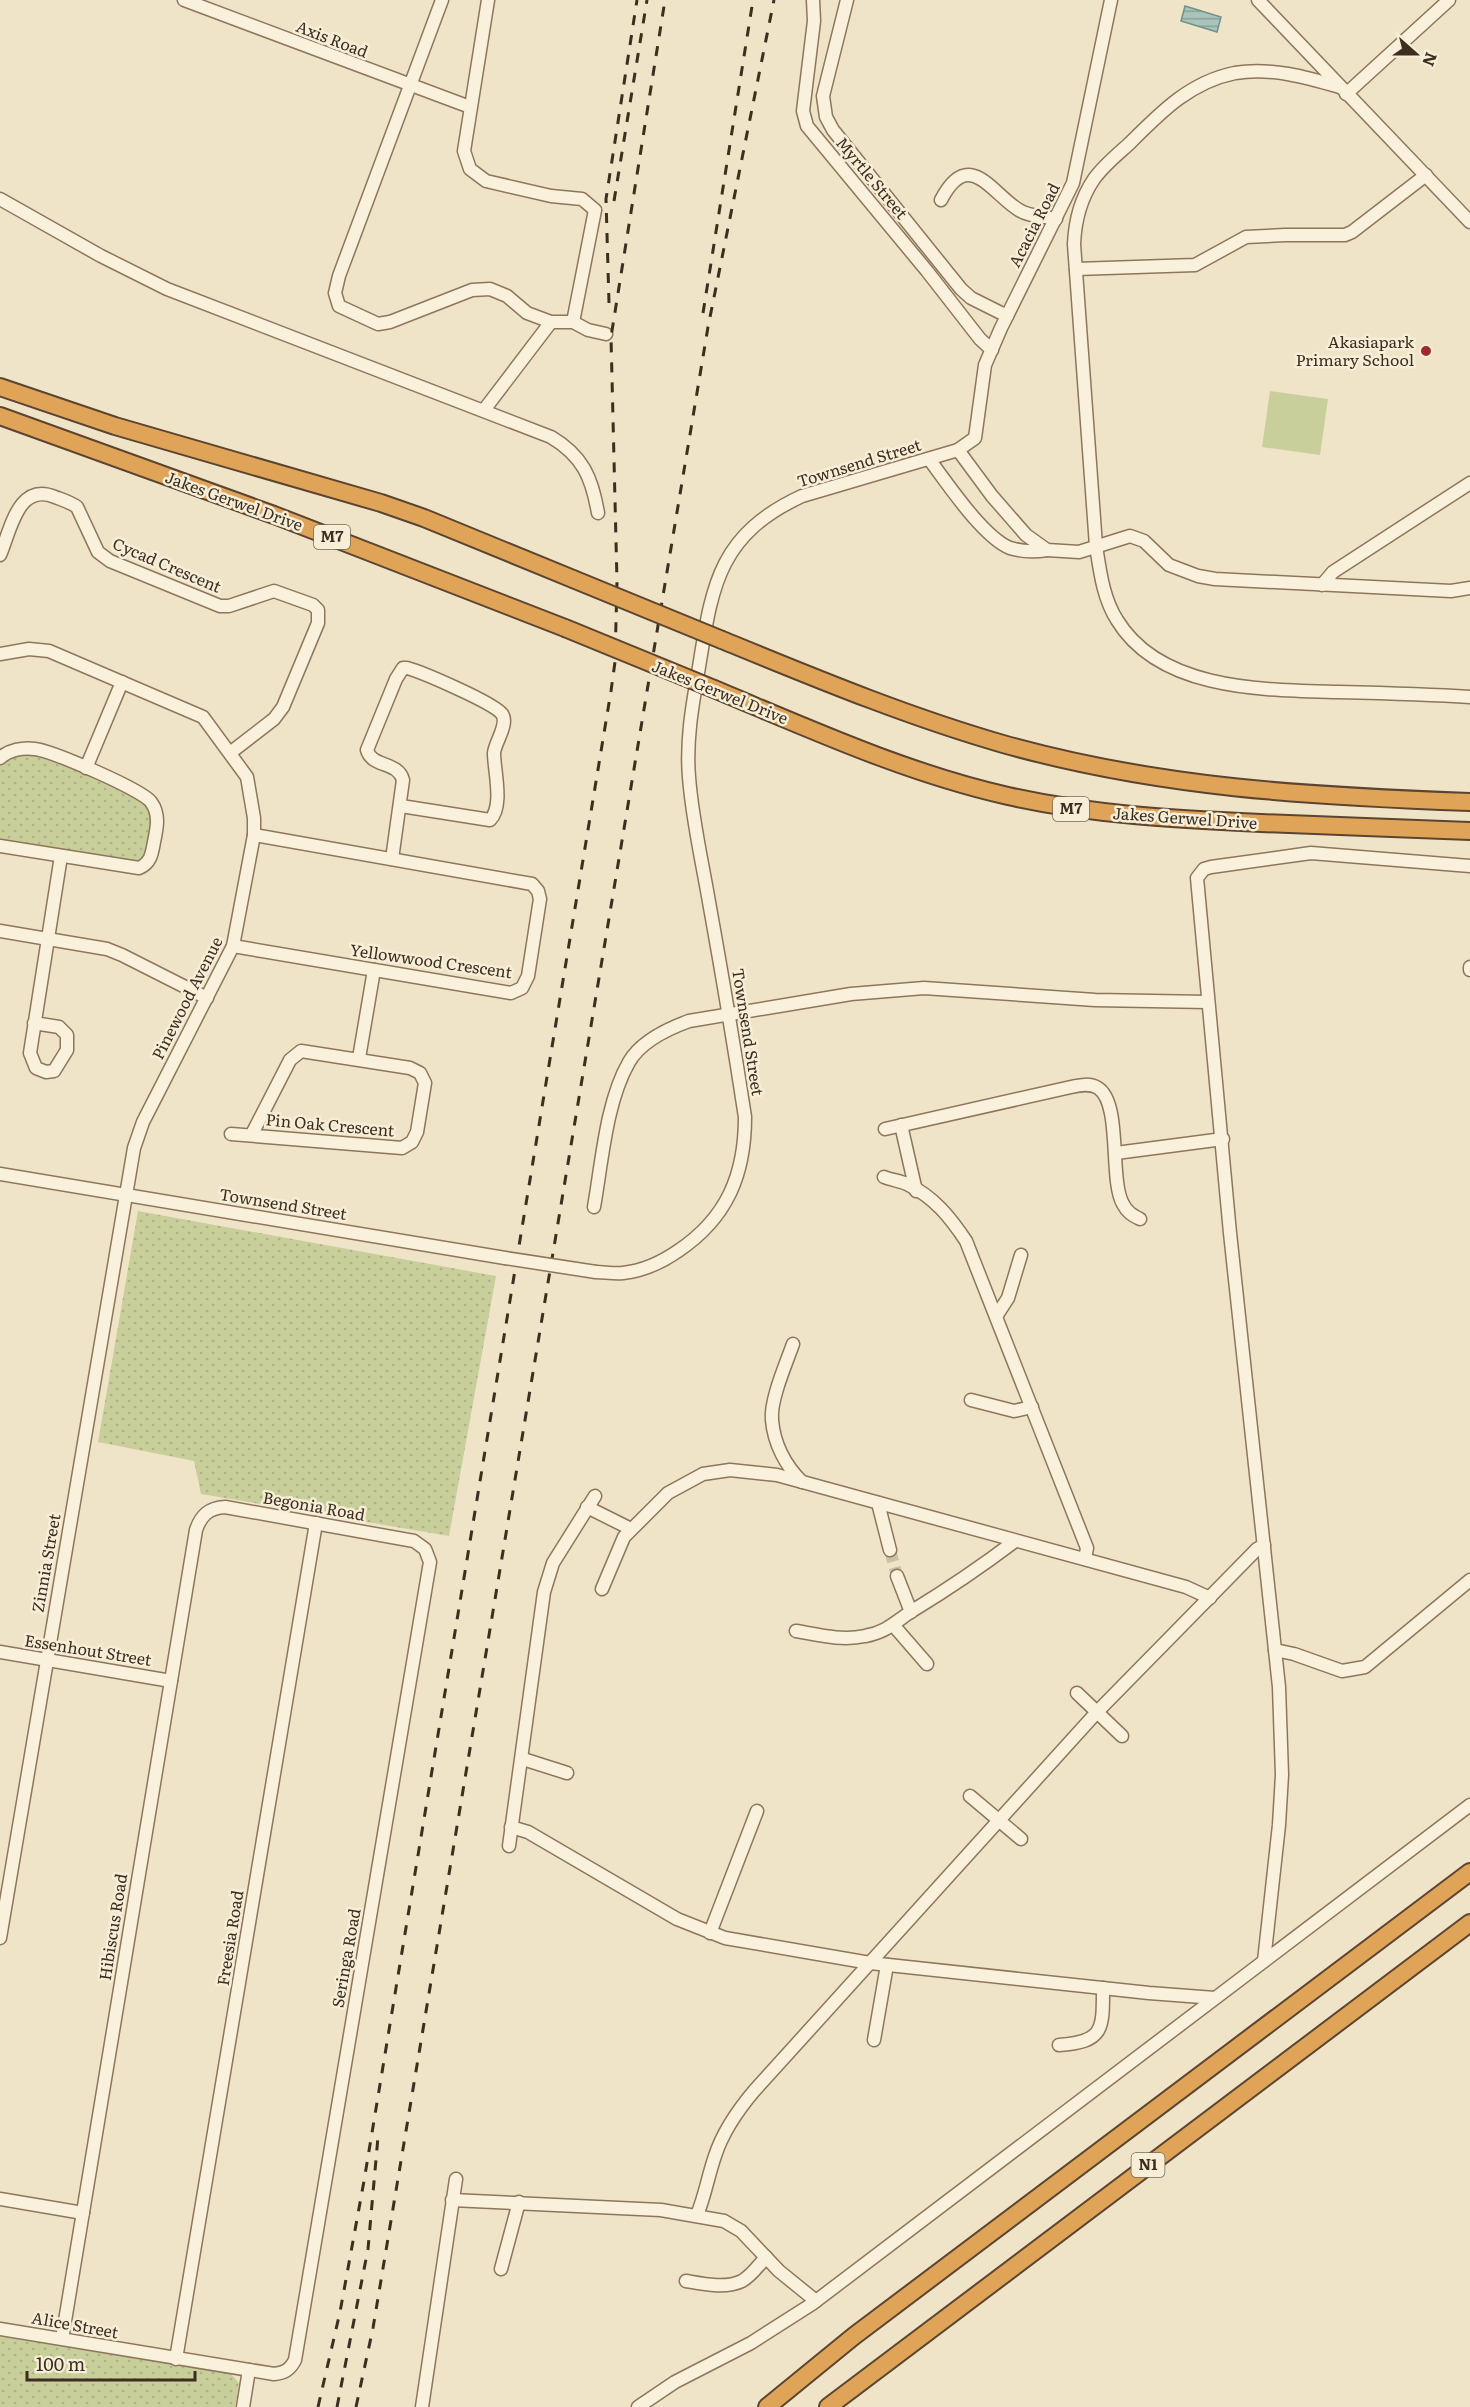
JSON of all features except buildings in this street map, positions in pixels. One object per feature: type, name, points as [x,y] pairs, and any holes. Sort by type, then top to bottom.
[{"type":"highway","name":"Jakes Gerwel Drive","points":[[0,387],[115,426],[388,505],[859,696],[916,717],[1003,744],[1084,764],[1180,782],[1346,798],[1470,802]]},
{"type":"highway","name":"Jakes Gerwel Drive","points":[[0,416],[274,515],[565,628],[897,764],[963,785],[1041,803],[1156,818],[1470,831]]},
{"type":"highway","points":[[1372,827],[1406,834],[1470,839]]},
{"type":"highway","name":"N1","points":[[767,2407],[854,2336],[1470,1872]]},
{"type":"highway","name":"N1","points":[[828,2407],[1470,1923]]},
{"type":"street","name":"Axis Road","points":[[184,0],[470,107]]},
{"type":"street","points":[[442,0],[339,276],[335,293],[339,306],[378,324],[472,290],[490,289],[507,296],[527,313],[551,322],[573,322],[588,330],[606,334]]},
{"type":"street","name":"Myrtle Street","points":[[813,0],[814,21],[803,103],[807,126],[980,339],[992,350]]},
{"type":"street","points":[[847,0],[823,96],[826,117],[833,130],[962,290],[971,298],[1007,316]]},
{"type":"street","name":"Acacia Road","points":[[958,450],[970,443],[978,433],[980,390],[985,366],[1007,316],[1073,183],[1079,164],[1111,0]]},
{"type":"street","points":[[1258,0],[1469,218]]},
{"type":"street","points":[[1343,90],[1449,0]]},
{"type":"street","points":[[487,1],[464,151],[470,169],[486,182],[551,196],[582,199],[595,210],[573,322]]},
{"type":"street","points":[[1343,90],[1268,71],[1238,73],[1215,78],[1195,87],[1169,105],[1104,168],[1090,185],[1075,224],[1076,268],[1100,577],[1118,622],[1132,640],[1151,655],[1171,666],[1227,684],[1249,688],[1470,697]]},
{"type":"street","points":[[1076,268],[1195,265],[1246,237],[1345,235],[1425,175]]},
{"type":"street","points":[[940,201],[956,181],[972,176],[990,184],[1024,213],[1056,219]]},
{"type":"street","points":[[0,199],[101,256],[166,289],[542,432],[562,443],[585,468],[591,480],[598,513]]},
{"type":"street","points":[[484,410],[551,322]]},
{"type":"street","points":[[958,450],[992,496],[1026,535],[1047,550]]},
{"type":"street","name":"Townsend Street","points":[[0,1174],[596,1272],[623,1273],[642,1268],[676,1252],[697,1238],[712,1222],[732,1191],[742,1157],[745,1117],[688,776],[692,711],[710,599],[718,577],[737,544],[753,527],[784,504],[802,496],[958,450]]},
{"type":"street","points":[[929,459],[993,537],[1012,548],[1029,552],[1047,550],[1079,552],[1130,536],[1144,541],[1168,565],[1198,576],[1451,591],[1470,588]]},
{"type":"street","points":[[1322,585],[1333,572],[1470,483]]},
{"type":"street","name":"Cycad Crescent","points":[[0,555],[23,503],[33,494],[46,493],[77,507],[98,552],[110,561],[220,606],[229,606],[274,591],[313,605],[318,610],[318,623],[283,707],[274,719],[230,753]]},
{"type":"street","name":"Pinewood Avenue","points":[[0,652],[45,650],[202,717],[247,777],[250,786],[254,835],[233,946],[138,1133],[126,1194]]},
{"type":"street","points":[[392,859],[404,783],[402,775],[392,767],[372,759],[367,750],[396,679],[403,668],[407,668],[487,704],[502,714],[504,722],[495,749],[498,791],[495,811],[490,820],[401,806]]},
{"type":"street","points":[[86,768],[122,682]]},
{"type":"street","points":[[0,758],[15,750],[34,748],[143,793],[150,799],[157,814],[152,855],[146,864],[135,868],[0,846]]},
{"type":"street","name":"Yellowwood Crescent","points":[[233,946],[511,993],[522,988],[528,976],[540,899],[535,886],[525,882],[254,835]]},
{"type":"street","points":[[1264,1961],[1279,1825],[1281,1775],[1279,1686],[1230,1233],[1197,878],[1204,869],[1311,853],[1470,866]]},
{"type":"street","points":[[34,1023],[61,856]]},
{"type":"street","points":[[0,931],[93,946],[114,952],[207,998]]},
{"type":"street","points":[[359,1059],[374,970]]},
{"type":"street","points":[[594,1207],[612,1106],[629,1061],[644,1046],[667,1029],[689,1021],[851,994],[924,988],[1095,1000],[1208,1002]]},
{"type":"street","name":"Pin Oak Crescent","points":[[231,1134],[252,1134],[397,1149],[407,1146],[417,1132],[425,1083],[420,1073],[410,1068],[307,1051],[298,1053],[290,1060],[252,1134]]},
{"type":"street","points":[[885,1129],[1071,1087],[1091,1085],[1099,1088],[1108,1102],[1122,1203],[1130,1214],[1140,1219]]},
{"type":"street","points":[[901,1125],[916,1191]]},
{"type":"street","points":[[1116,1153],[1223,1139]]},
{"type":"street","points":[[884,1177],[907,1184],[930,1197],[944,1210],[966,1241],[1087,1548],[1085,1559]]},
{"type":"street","name":"Zinnia Street","points":[[0,1938],[126,1194]]},
{"type":"street","points":[[997,1315],[1008,1298],[1022,1255]]},
{"type":"street","points":[[793,1344],[772,1419],[788,1468],[803,1483]]},
{"type":"street","points":[[971,1400],[1014,1411],[1032,1407]]},
{"type":"street","points":[[602,1589],[624,1537],[668,1492],[703,1474],[730,1470],[755,1471],[878,1503],[1186,1587],[1210,1598]]},
{"type":"street","points":[[509,1846],[544,1592],[553,1563],[595,1496]]},
{"type":"street","points":[[878,1503],[890,1550]]},
{"type":"street","points":[[587,1507],[631,1529]]},
{"type":"street","name":"Begonia Road","points":[[200,1520],[210,1510],[225,1508],[403,1538],[420,1544],[425,1549]]},
{"type":"street","name":"Hibiscus Road","points":[[62,2339],[196,1530],[200,1520]]},
{"type":"street","name":"Freesia Road","points":[[176,2359],[316,1523]]},
{"type":"street","points":[[796,1631],[847,1638],[873,1634],[894,1626],[911,1612],[987,1563],[1015,1541]]},
{"type":"street","points":[[697,2216],[705,2197],[715,2155],[736,2111],[1097,1712],[1257,1549],[1264,1545]]},
{"type":"street","name":"Seringa Road","points":[[287,2371],[295,2360],[430,1562],[425,1549]]},
{"type":"street","points":[[897,1576],[911,1612]]},
{"type":"street","points":[[1275,1650],[1294,1654],[1341,1671],[1365,1667],[1470,1580]]},
{"type":"street","points":[[894,1626],[927,1664]]},
{"type":"street","name":"Essenhout Street","points":[[0,1652],[171,1681]]},
{"type":"street","points":[[1077,1693],[1122,1736]]},
{"type":"street","points":[[522,1759],[567,1773]]},
{"type":"street","points":[[970,1796],[1022,1839]]},
{"type":"street","points":[[638,2407],[675,2382],[751,2343],[816,2301],[839,2281],[1470,1805]]},
{"type":"street","points":[[710,1933],[757,1811]]},
{"type":"street","points":[[512,1827],[528,1832],[677,1919],[710,1933],[759,1946],[887,1965],[1215,1998]]},
{"type":"street","points":[[874,2040],[887,1965]]},
{"type":"street","points":[[1059,2045],[1077,2045],[1095,2035],[1101,2024],[1103,1988]]},
{"type":"street","points":[[422,2407],[456,2179]]},
{"type":"street","points":[[0,2199],[83,2214]]},
{"type":"street","points":[[452,2200],[661,2211],[724,2221],[741,2231],[779,2271],[816,2301]]},
{"type":"street","points":[[501,2269],[519,2202]]},
{"type":"street","points":[[686,2282],[725,2285],[742,2281],[766,2257]]},
{"type":"street","name":"Alice Street","points":[[0,2329],[274,2374],[287,2371]]},
{"type":"street","points":[[243,2407],[249,2370]]},
{"type":"green space","points":[[1270,391],[1328,399],[1320,455],[1262,447]]},
{"type":"green space","points":[[19,753],[39,755],[136,795],[145,801],[152,817],[147,856],[139,863],[0,842],[0,764]]},
{"type":"green space","points":[[138,1211],[496,1276],[449,1536],[201,1494],[194,1461],[98,1442]]},
{"type":"green space","points":[[0,2336],[231,2374],[239,2383],[235,2407],[0,2407]]},
{"type":"water","points":[[1185,6],[1221,17],[1217,32],[1181,21]]},
{"type":"tunnel","points":[[890,1550],[897,1576]]},
{"type":"railway","points":[[609,303],[606,199],[637,0]]},
{"type":"railway","points":[[614,201],[647,0]]},
{"type":"railway","points":[[318,2407],[340,2312],[364,2181],[611,691],[615,662],[617,582],[611,337],[665,0]]},
{"type":"railway","points":[[703,313],[753,0]]},
{"type":"railway","points":[[356,2407],[373,2328],[708,327],[774,0]]},
{"type":"railway","points":[[337,2407],[368,2249],[378,2137]]},
{"type":"place","name":"Akasiapark Primary School","points":[[1426,351]]}]
